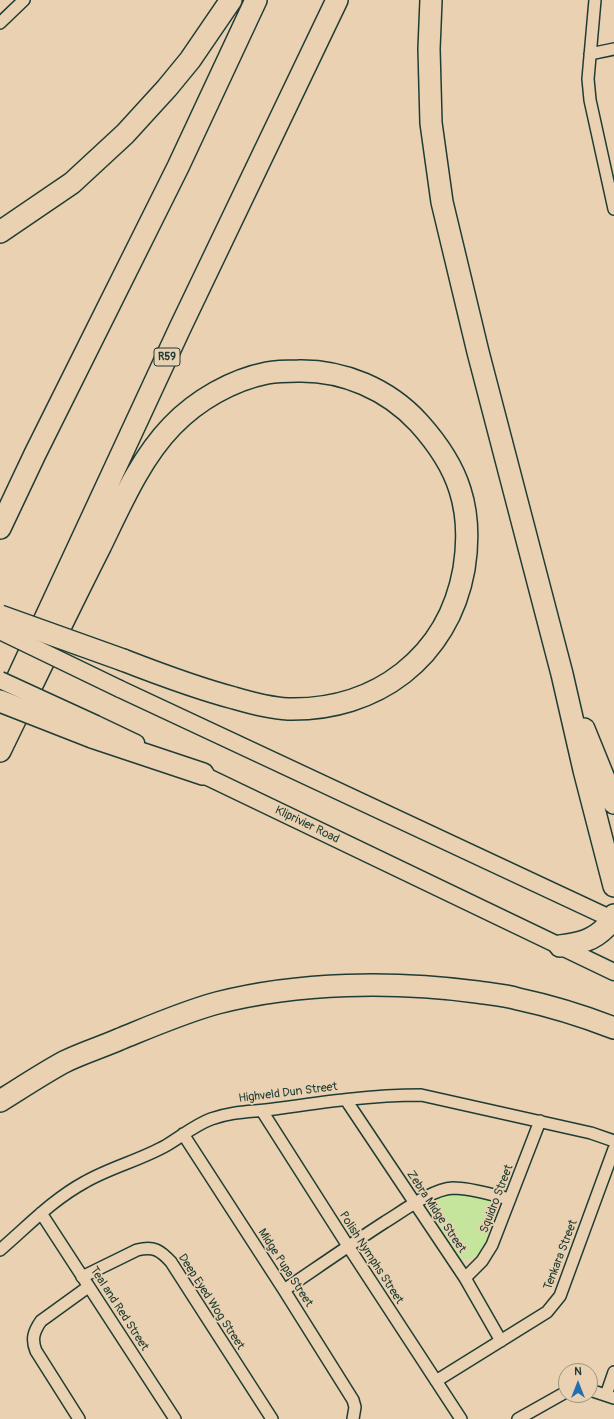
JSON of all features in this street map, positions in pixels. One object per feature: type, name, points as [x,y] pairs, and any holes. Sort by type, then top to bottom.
[{"type":"highway","points":[[0,232],[72,183],[125,134],[190,60],[231,0]]},
{"type":"highway","points":[[0,528],[35,454],[178,167],[256,0]]},
{"type":"highway","name":"R59","points":[[0,716],[187,314],[336,0]]},
{"type":"highway","points":[[431,0],[429,49],[430,116],[442,202],[478,352],[562,674],[584,770],[614,886]]},
{"type":"highway","points":[[0,616],[123,660],[166,677],[257,705],[285,709],[329,706],[357,699],[391,682],[416,661],[433,642],[443,627],[459,590],[466,552],[461,492],[456,479],[437,444],[407,411],[375,389],[348,378],[309,371],[278,371],[264,373],[226,387],[198,403],[172,426],[154,448],[132,483],[68,610],[0,751]]},
{"type":"highway","points":[[0,511],[35,454]]},
{"type":"highway","points":[[562,674],[614,803]]},
{"type":"highway","points":[[0,701],[94,730],[203,774]]},
{"type":"highway","points":[[560,946],[581,943],[600,934],[614,918]]},
{"type":"highway","points":[[0,1101],[64,1062],[140,1031],[216,1004],[254,995],[289,990],[376,985],[416,986],[462,990],[517,998],[578,1015],[614,1028]]},
{"type":"main road","points":[[0,631],[120,689],[614,918]]},
{"type":"main road","points":[[0,680],[94,730]]},
{"type":"main road","name":"Kliprivier Road","points":[[203,774],[614,972]]},
{"type":"street","points":[[0,24],[24,0]]},
{"type":"street","points":[[595,0],[588,79],[590,100],[614,209]]},
{"type":"street","points":[[590,54],[614,49]]},
{"type":"street","name":"Highveld Dun Street","points":[[0,1250],[58,1199],[86,1181],[167,1145],[183,1134],[215,1118],[241,1111],[262,1111],[396,1095],[421,1095],[591,1133],[614,1141]]},
{"type":"street","name":"Zebra Midge Street","points":[[346,1100],[465,1278],[501,1341]]},
{"type":"street","name":"Polish Nymphs Street","points":[[262,1111],[460,1419]]},
{"type":"street","name":"Squidro Street","points":[[465,1278],[482,1262],[498,1235],[540,1121]]},
{"type":"street","name":"Midge Pupa Street","points":[[183,1134],[353,1400],[355,1407],[353,1419]]},
{"type":"street","name":"Tenkara Street","points":[[436,1381],[547,1312],[560,1296],[614,1149]]},
{"type":"street","points":[[284,1290],[348,1246],[415,1203],[443,1190],[453,1188],[465,1189],[510,1199]]},
{"type":"street","name":"Teal and Red Street","points":[[41,1213],[175,1419]]},
{"type":"street","name":"Deep Eyed Wog Street","points":[[82,1277],[137,1250],[145,1248],[162,1252],[171,1262],[272,1419]]},
{"type":"street","points":[[79,1419],[36,1351],[33,1343],[33,1335],[41,1321],[88,1287]]},
{"type":"street","points":[[598,1393],[610,1397],[614,1372]]},
{"type":"street","points":[[518,1419],[558,1396]]},
{"type":"green space","points":[[450,1192],[489,1198],[496,1204],[498,1214],[492,1233],[481,1251],[474,1257],[466,1259],[458,1257],[428,1214],[427,1207],[429,1201]]}]
